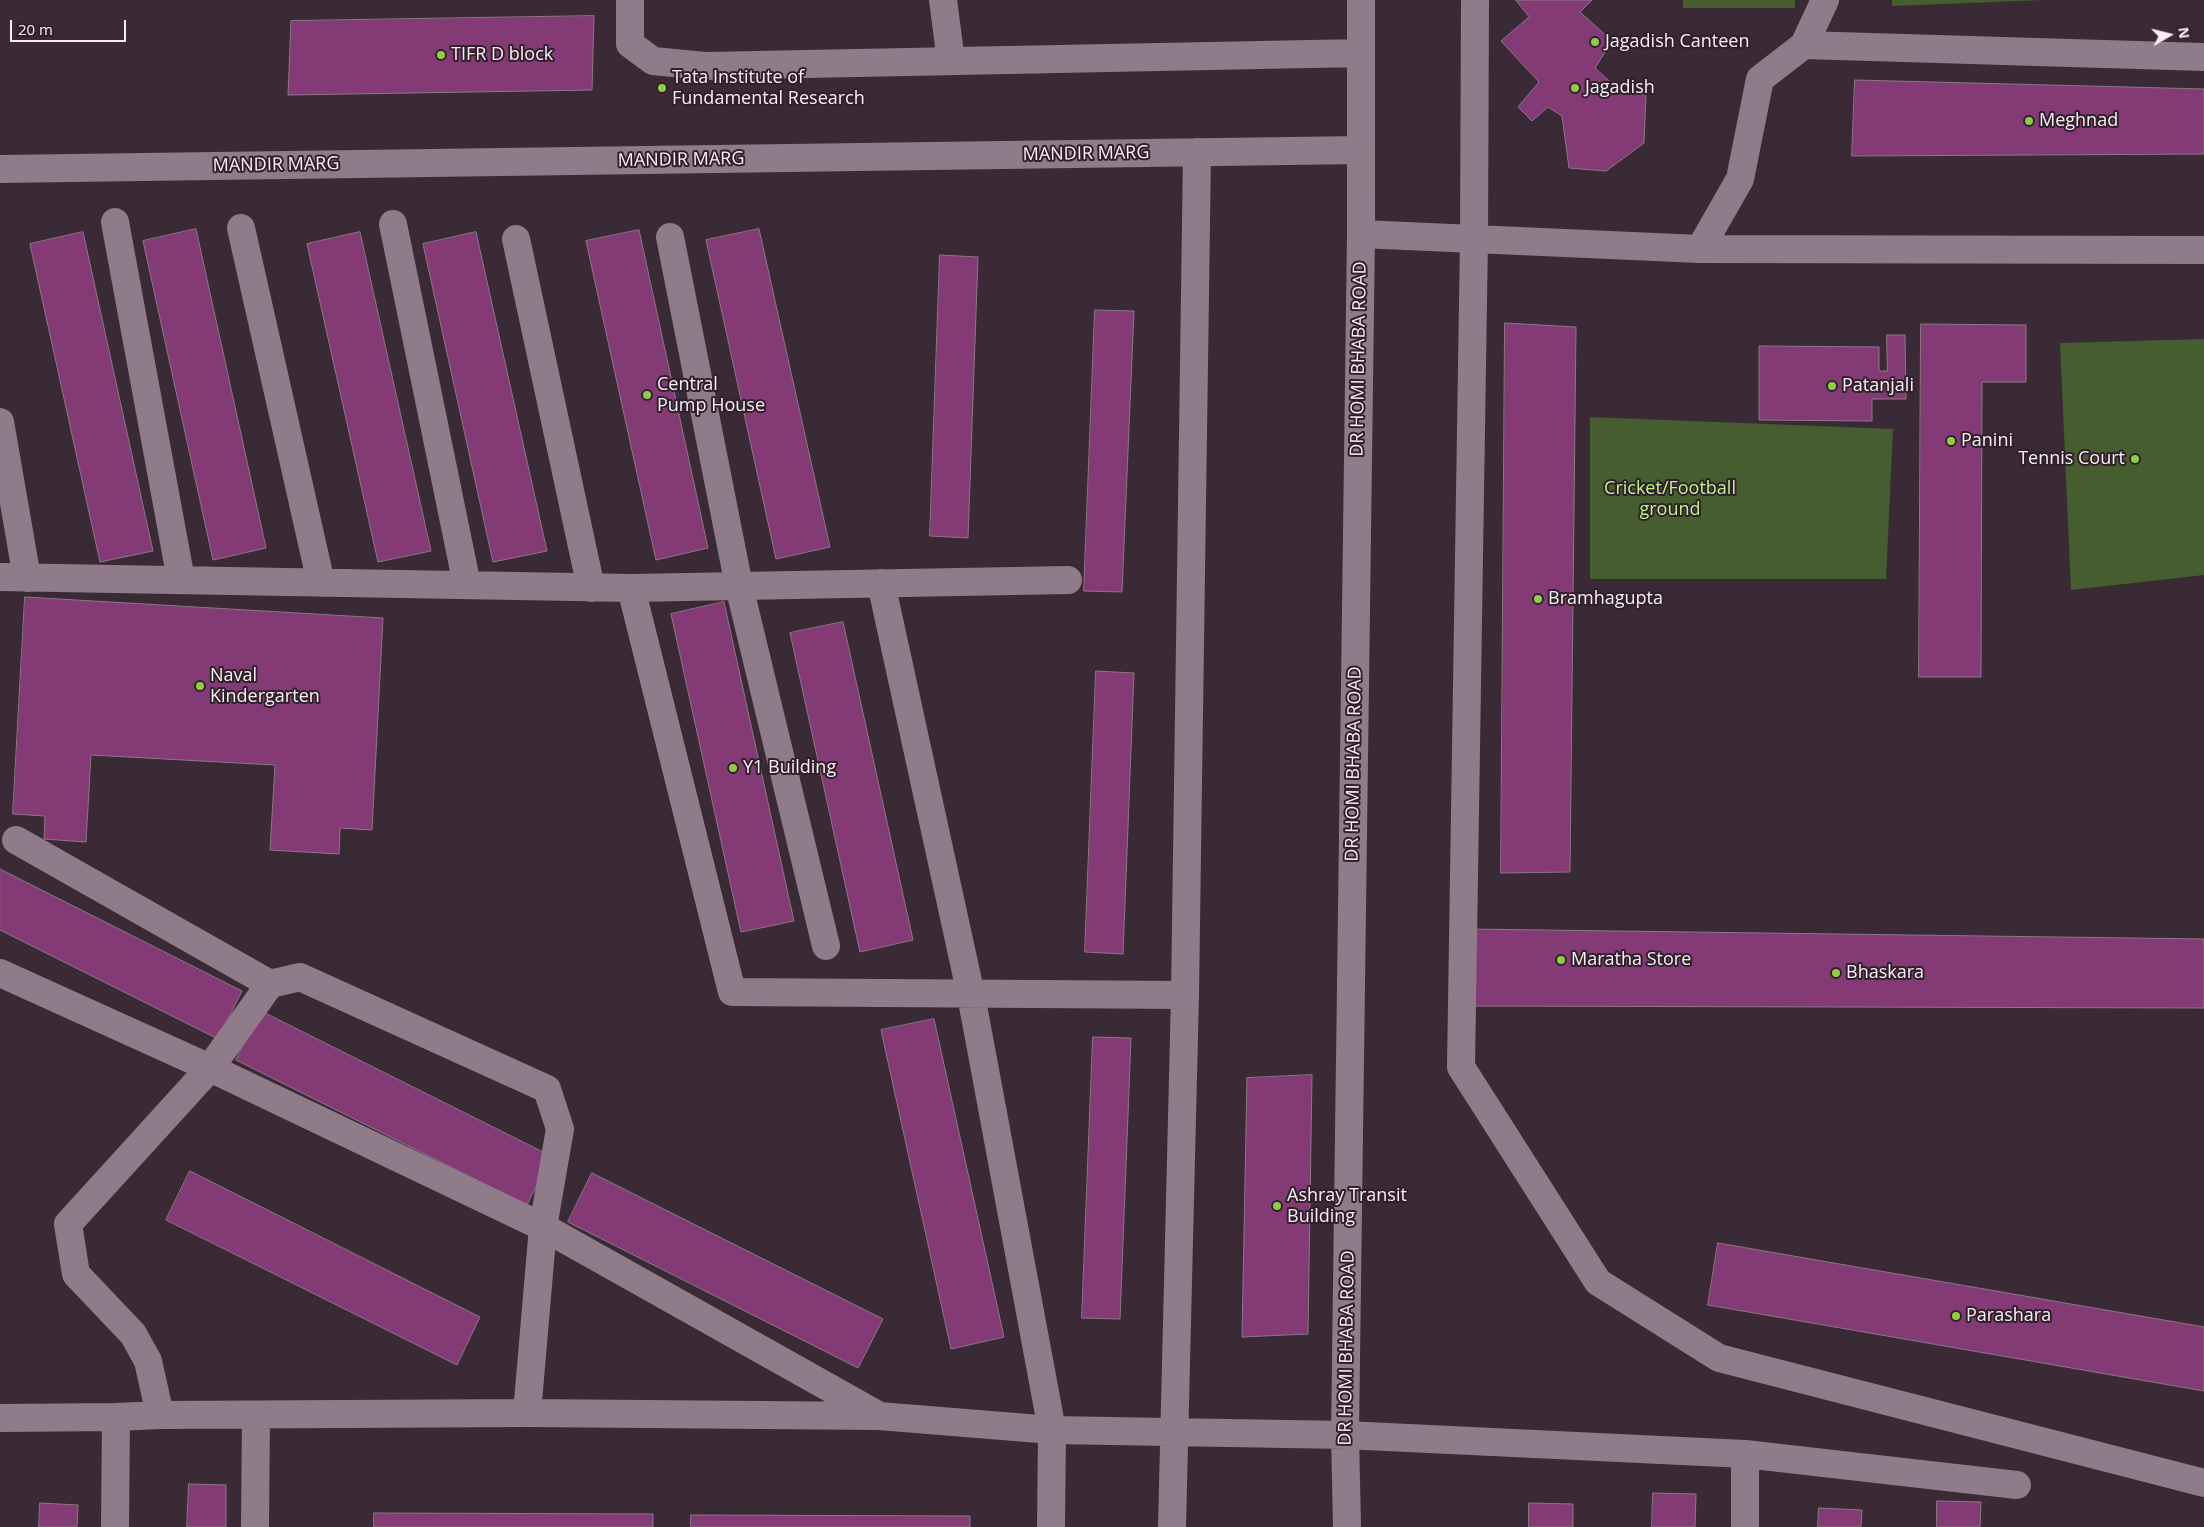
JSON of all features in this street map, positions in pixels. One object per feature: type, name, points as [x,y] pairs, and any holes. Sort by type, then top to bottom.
[{"type":"street","points":[[630,0],[630,44],[653,61],[705,66],[1361,53]]},
{"type":"street","points":[[943,0],[952,62]]},
{"type":"street","name":"DR HOMI BHABA ROAD","points":[[1347,1527],[1345,1435],[1361,234],[1362,0]]},
{"type":"street","points":[[1475,0],[1474,238],[1461,1067],[1598,1282],[1719,1358],[2204,1483]]},
{"type":"street","points":[[1700,250],[1740,179],[1760,79],[1804,45],[1825,0]]},
{"type":"street","points":[[1804,45],[2204,57]]},
{"type":"street","name":"MANDIR MARG","points":[[0,169],[1361,150]]},
{"type":"street","points":[[1172,1527],[1185,995],[1197,152]]},
{"type":"street","points":[[115,222],[181,580]]},
{"type":"street","points":[[393,224],[467,585]]},
{"type":"street","points":[[241,228],[320,583]]},
{"type":"street","points":[[1361,234],[1700,250],[2204,250]]},
{"type":"street","points":[[670,237],[739,586],[826,946]]},
{"type":"street","points":[[516,239],[591,588]]},
{"type":"street","points":[[0,422],[27,578]]},
{"type":"street","points":[[0,577],[591,588],[1068,580]]},
{"type":"street","points":[[882,583],[971,995],[1052,1430],[1051,1527]]},
{"type":"street","points":[[631,588],[732,992],[1185,995]]},
{"type":"street","points":[[16,840],[270,984]]},
{"type":"street","points":[[0,973],[210,1068],[543,1227],[879,1416]]},
{"type":"street","points":[[160,1414],[148,1361],[133,1334],[76,1274],[68,1224],[210,1068],[270,984],[300,977],[547,1089],[560,1129],[543,1227],[527,1413]]},
{"type":"street","points":[[0,1418],[116,1417],[160,1414],[527,1413],[879,1416],[1052,1430],[1345,1435],[1745,1454],[2017,1485]]},
{"type":"street","points":[[255,1527],[256,1415]]},
{"type":"street","points":[[115,1527],[116,1417]]},
{"type":"street","points":[[1745,1454],[1745,1527]]},
{"type":"green space","points":[[1683,0],[1795,0],[1795,8],[1683,8]]},
{"type":"green space","points":[[1892,0],[2044,0],[1892,6]]},
{"type":"green space","name":"Tennis Court","points":[[2204,339],[2204,575],[2071,590],[2060,343]]},
{"type":"green space","name":"Cricket/Football ground","points":[[1590,417],[1893,429],[1886,579],[1590,579]]},
{"type":"building","name":"Jagadish","points":[[1516,0],[1592,0],[1580,12],[1612,41],[1595,68],[1622,93],[1646,94],[1644,143],[1606,171],[1569,168],[1562,116],[1548,107],[1532,121],[1518,107],[1539,82],[1501,41],[1529,17]]},
{"type":"building","name":"TIFR D block","points":[[594,16],[592,90],[288,95],[291,21]]},
{"type":"building","name":"Meghnad","points":[[1855,80],[2204,89],[2204,154],[1852,156]]},
{"type":"building","points":[[196,229],[266,548],[213,560],[143,241]]},
{"type":"building","points":[[759,229],[830,547],[776,559],[706,240]]},
{"type":"building","name":"Central Pump House","points":[[639,230],[708,548],[656,560],[586,241]]},
{"type":"building","points":[[83,232],[153,551],[100,562],[30,244]]},
{"type":"building","points":[[360,232],[431,551],[378,562],[307,244]]},
{"type":"building","points":[[476,232],[547,551],[493,562],[423,244]]},
{"type":"building","points":[[940,255],[978,257],[968,538],[930,536]]},
{"type":"building","points":[[1095,310],[1134,311],[1122,592],[1084,591]]},
{"type":"building","name":"Bramhagupta","points":[[1505,323],[1576,327],[1570,872],[1501,873]]},
{"type":"building","name":"Panini","points":[[1921,324],[2026,325],[2026,382],[1982,382],[1981,677],[1919,677]]},
{"type":"building","name":"Patanjali","points":[[1887,335],[1905,335],[1906,399],[1872,399],[1872,421],[1759,420],[1759,346],[1879,347],[1879,371],[1887,371]]},
{"type":"building","name":"Naval Kindergarten","points":[[25,597],[383,618],[372,830],[340,828],[339,854],[270,850],[275,765],[91,755],[86,842],[44,839],[45,816],[13,814]]},
{"type":"building","name":"Y1 Building","points":[[724,602],[794,921],[741,932],[671,614]]},
{"type":"building","points":[[843,622],[913,940],[860,952],[790,633]]},
{"type":"building","points":[[1096,671],[1134,673],[1123,954],[1085,952]]},
{"type":"building","points":[[0,869],[242,991],[218,1039],[0,930]]},
{"type":"building","name":"Bhaskara","points":[[1468,929],[2204,939],[2204,1008],[1467,1006]]},
{"type":"building","points":[[261,1011],[551,1156],[527,1205],[236,1060]]},
{"type":"building","points":[[934,1019],[1004,1337],[951,1349],[881,1030]]},
{"type":"building","points":[[1093,1037],[1131,1038],[1120,1319],[1082,1318]]},
{"type":"building","name":"Ashray Transit Building","points":[[1312,1075],[1308,1334],[1242,1337],[1247,1078]]},
{"type":"building","points":[[190,1171],[480,1317],[457,1365],[166,1220]]},
{"type":"building","points":[[592,1173],[883,1319],[858,1368],[568,1222]]},
{"type":"building","name":"Parashara","points":[[1718,1243],[2204,1327],[2204,1391],[1708,1305]]},
{"type":"building","points":[[189,1484],[226,1485],[226,1527],[187,1527]]},
{"type":"building","points":[[1653,1493],[1696,1494],[1695,1527],[1652,1527]]},
{"type":"building","points":[[1937,1501],[1981,1502],[1980,1527],[1937,1527]]},
{"type":"building","points":[[40,1503],[78,1505],[77,1527],[39,1527]]},
{"type":"building","points":[[1529,1503],[1573,1504],[1573,1527],[1529,1527]]},
{"type":"building","points":[[1819,1508],[1862,1510],[1861,1527],[1818,1527]]},
{"type":"building","points":[[374,1513],[653,1514],[653,1527],[374,1527]]},
{"type":"building","points":[[691,1515],[970,1516],[970,1527],[691,1527]]},
{"type":"place","name":"Jagadish Canteen","points":[[1595,42]]},
{"type":"place","name":"TIFR D block","points":[[441,55]]},
{"type":"place","name":"Tata Institute of Fundamental Research","points":[[662,88]]},
{"type":"place","name":"Jagadish","points":[[1575,88]]},
{"type":"place","name":"Meghnad","points":[[2029,121]]},
{"type":"place","name":"Patanjali","points":[[1832,386]]},
{"type":"place","name":"Central Pump House","points":[[647,395]]},
{"type":"place","name":"Panini","points":[[1951,441]]},
{"type":"place","name":"Tennis Court","points":[[2135,459]]},
{"type":"place","name":"Bramhagupta","points":[[1538,599]]},
{"type":"place","name":"Naval Kindergarten","points":[[200,686]]},
{"type":"place","name":"Y1 Building","points":[[733,768]]},
{"type":"place","name":"Maratha Store","points":[[1561,960]]},
{"type":"place","name":"Bhaskara","points":[[1836,973]]},
{"type":"place","name":"Ashray Transit Building","points":[[1277,1206]]},
{"type":"place","name":"Parashara","points":[[1956,1316]]}]
